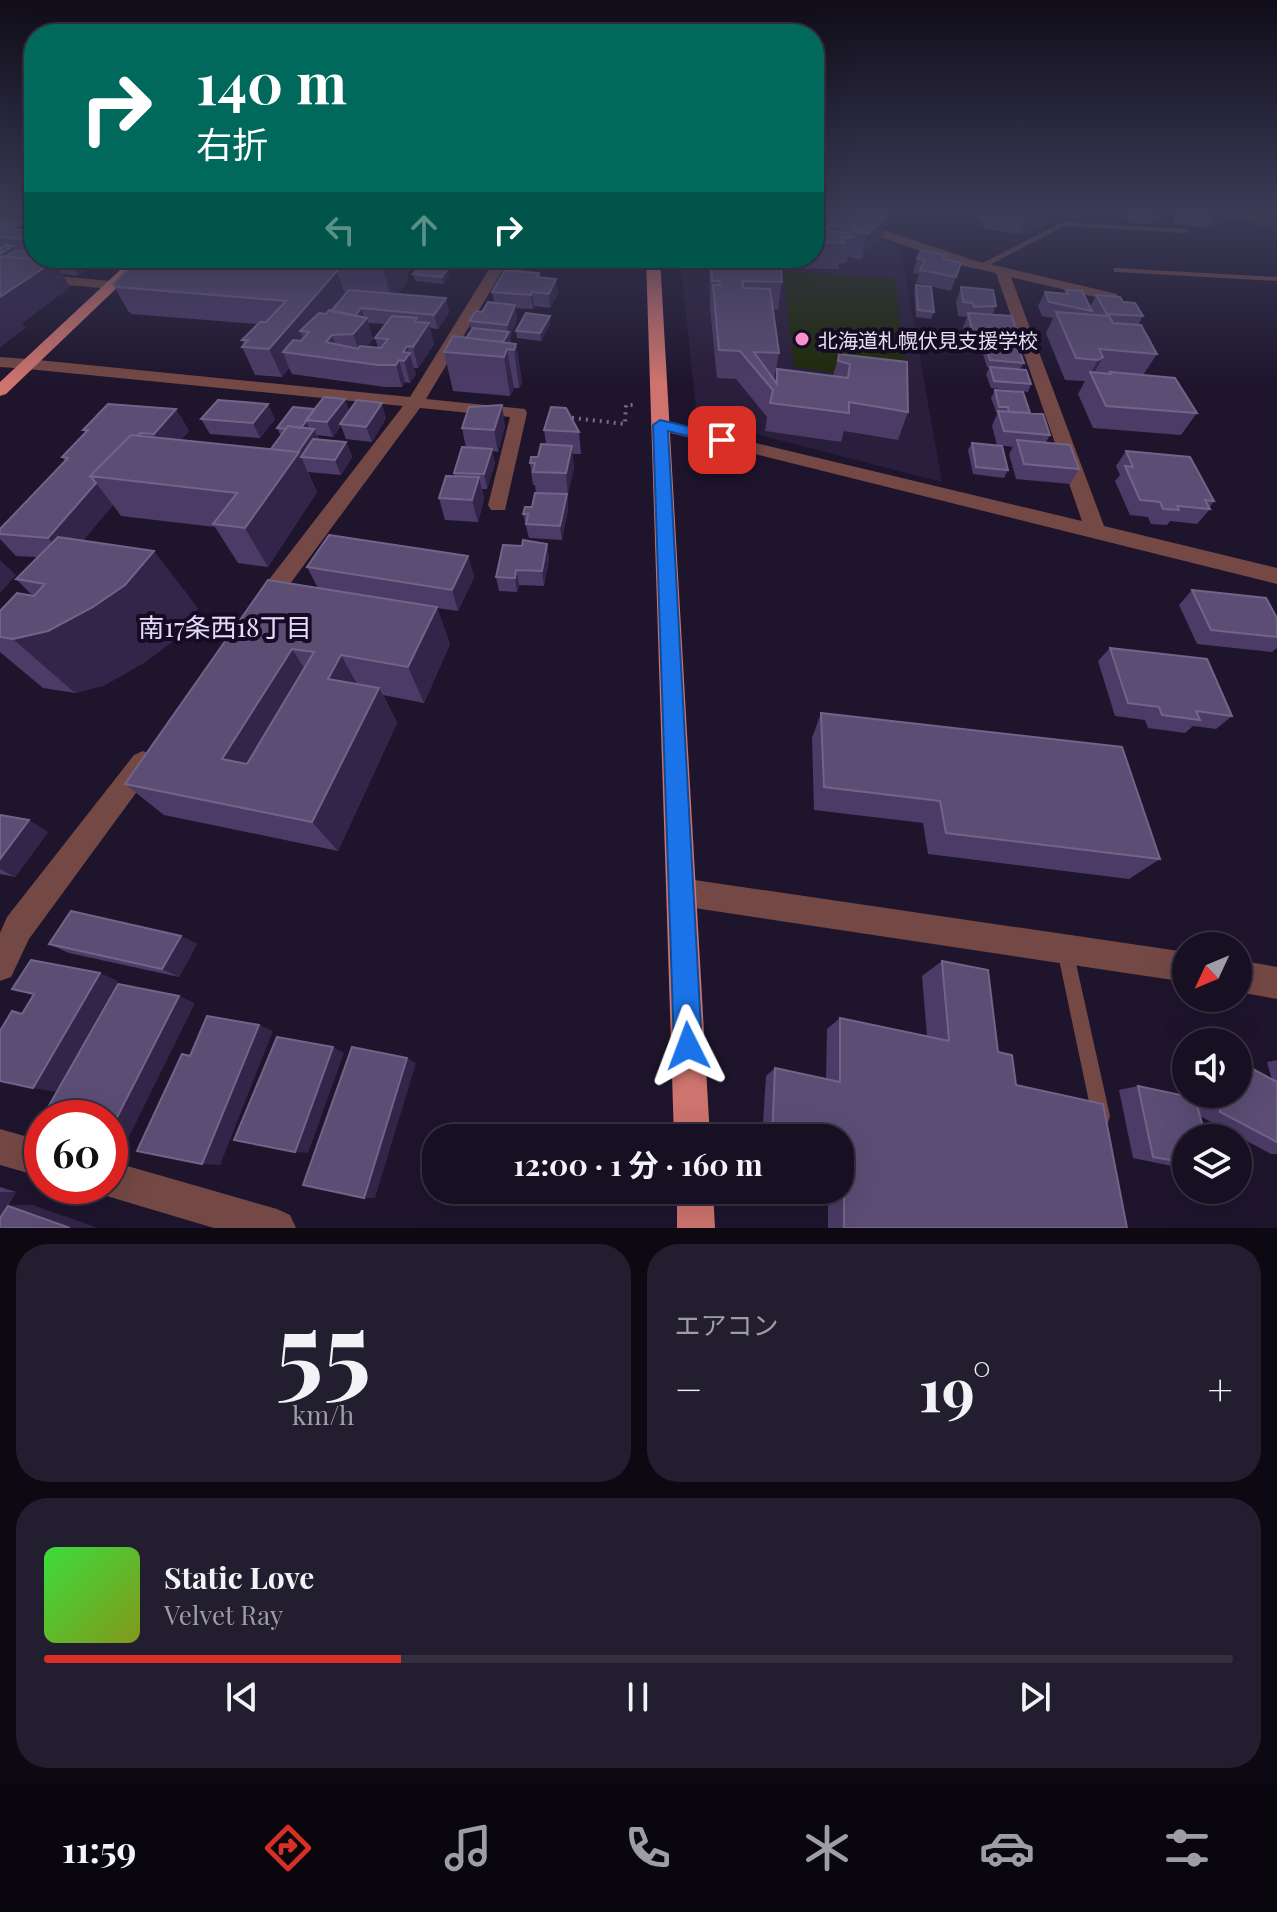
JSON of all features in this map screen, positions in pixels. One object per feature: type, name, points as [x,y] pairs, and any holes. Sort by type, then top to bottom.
[{"type":"main road","points":[[0,391],[130,268]]},
{"type":"main road","points":[[653,268],[691,1124]]},
{"type":"main road","points":[[695,1204],[696,1228]]},
{"type":"street","points":[[248,623],[414,404],[497,268]]},
{"type":"street","points":[[991,268],[1112,297]]},
{"type":"street","points":[[1002,271],[1095,530]]},
{"type":"street","points":[[0,275],[112,285]]},
{"type":"street","points":[[0,362],[519,413],[498,505]]},
{"type":"street","points":[[660,425],[1277,576]]},
{"type":"street","points":[[0,966],[9,927],[152,750]]},
{"type":"street","points":[[681,892],[1172,965]]},
{"type":"street","points":[[1252,979],[1277,983]]},
{"type":"street","points":[[0,1147],[24,1154]]},
{"type":"street","points":[[128,1184],[277,1228]]},
{"type":"lane","points":[[1117,270],[1277,279]]},
{"type":"lane","points":[[1065,947],[1106,1139]]},
{"type":"path","points":[[560,416],[625,424],[626,405]]},
{"type":"shaded area","name":"北海道札幌伏見支援学校","points":[[681,268],[904,268],[942,482],[697,419]]},
{"type":"green space","points":[[783,271],[896,279],[906,382],[794,367]]},
{"type":"building","points":[[0,268],[43,268],[0,297]]},
{"type":"building","points":[[129,268],[336,268],[337,271],[269,349],[242,347],[248,340],[242,340],[260,322],[266,322],[286,301],[117,287],[113,284]]},
{"type":"building","points":[[418,268],[448,268],[442,277],[413,274]]},
{"type":"building","points":[[711,268],[781,268],[782,282],[742,281],[744,288],[770,289],[779,353],[754,352],[777,384],[777,369],[848,378],[850,364],[838,361],[839,354],[907,362],[908,412],[849,402],[849,413],[770,403],[773,390],[740,351],[719,350],[713,285],[720,285],[719,281],[712,281]]},
{"type":"building","points":[[921,268],[959,268],[956,277]]},
{"type":"building","points":[[505,270],[539,273],[537,277],[556,279],[549,294],[492,292]]},
{"type":"building","points":[[916,285],[931,287],[934,312],[918,310]]},
{"type":"building","points":[[961,287],[993,290],[996,306],[974,307],[973,303],[963,302]]},
{"type":"building","points":[[349,290],[446,298],[434,315],[361,308],[355,316],[331,311]]},
{"type":"building","points":[[1066,290],[1082,291],[1092,311],[1049,302],[1045,292],[1068,294]]},
{"type":"building","points":[[1096,295],[1120,297],[1123,302],[1135,303],[1143,316],[1107,314]]},
{"type":"building","points":[[488,302],[515,305],[507,325],[469,321],[476,311],[482,312]]},
{"type":"building","points":[[329,310],[367,318],[353,334],[332,335],[326,342],[358,349],[360,346],[381,348],[388,339],[375,338],[392,316],[417,318],[415,322],[429,323],[413,347],[407,346],[403,352],[410,353],[404,361],[399,360],[396,365],[283,352],[293,340],[301,341],[309,332],[300,331],[319,313],[326,314]]},
{"type":"building","points":[[1056,312],[1109,316],[1113,323],[1141,325],[1157,354],[1099,349],[1103,357],[1098,360],[1076,358]]},
{"type":"building","points":[[526,313],[550,316],[540,333],[516,331]]},
{"type":"building","points":[[968,313],[1012,316],[1017,334],[972,330]]},
{"type":"building","points":[[473,328],[509,332],[503,342],[466,338]]},
{"type":"building","points":[[453,336],[516,344],[514,350],[507,349],[504,357],[444,352]]},
{"type":"building","points":[[985,344],[1018,346],[1024,363],[990,360]]},
{"type":"building","points":[[990,367],[1026,370],[1031,384],[994,381]]},
{"type":"building","points":[[1090,372],[1175,378],[1197,413],[1106,406]]},
{"type":"building","points":[[995,390],[1023,392],[1030,413],[1009,412],[1008,407],[999,407]]},
{"type":"building","points":[[324,397],[345,399],[327,422],[306,420]]},
{"type":"building","points":[[218,400],[268,404],[253,423],[201,419]]},
{"type":"building","points":[[357,400],[382,403],[366,427],[340,424]]},
{"type":"building","points":[[108,404],[176,409],[154,434],[131,435],[90,476],[96,483],[48,538],[0,534],[0,529],[68,458],[62,457]]},
{"type":"building","points":[[502,405],[494,430],[462,428],[469,407]]},
{"type":"building","points":[[293,407],[315,409],[301,428],[277,428]]},
{"type":"building","points":[[551,407],[566,408],[579,432],[544,430]]},
{"type":"building","points":[[998,411],[1043,414],[1050,435],[1004,431]]},
{"type":"building","points":[[288,426],[314,429],[298,452],[271,449]]},
{"type":"building","points":[[131,435],[299,452],[245,528],[213,524],[237,493],[90,476]]},
{"type":"building","points":[[313,439],[346,442],[335,460],[301,457]]},
{"type":"building","points":[[1017,440],[1070,445],[1079,469],[1024,464]]},
{"type":"building","points":[[972,443],[1002,446],[1008,470],[976,467]]},
{"type":"building","points":[[541,444],[572,446],[566,473],[533,472],[535,463],[530,463],[531,457],[538,457]]},
{"type":"building","points":[[462,447],[492,449],[484,474],[454,473]]},
{"type":"building","points":[[1126,451],[1190,457],[1214,501],[1205,500],[1210,509],[1177,506],[1179,510],[1163,509],[1160,502],[1140,500],[1125,466],[1133,467]]},
{"type":"building","points":[[446,476],[479,477],[472,500],[439,498]]},
{"type":"building","points":[[535,493],[567,494],[560,526],[526,524],[528,514],[523,514],[525,507],[532,507]]},
{"type":"building","points":[[329,535],[468,556],[452,590],[307,567]]},
{"type":"building","points":[[58,537],[154,551],[125,585],[93,607],[48,631],[13,639],[0,637],[0,611],[17,593],[34,596],[45,584],[16,579]]},
{"type":"building","points":[[523,540],[547,544],[542,571],[516,570],[515,578],[496,577],[503,545],[522,546]]},
{"type":"building","points":[[268,580],[437,607],[408,667],[341,655],[328,679],[379,688],[312,822],[125,784]],"holes":[[[292,649],[314,652],[247,764],[222,759]]]},
{"type":"building","points":[[1192,590],[1266,598],[1277,618],[1277,637],[1211,630]]},
{"type":"building","points":[[1110,648],[1207,659],[1232,716],[1196,711],[1200,720],[1162,715],[1159,707],[1128,703]]},
{"type":"building","points":[[821,713],[1122,747],[1160,859],[946,833],[940,801],[824,787]]},
{"type":"building","points":[[0,815],[29,820],[0,859]]},
{"type":"building","points":[[71,911],[181,936],[162,969],[49,944]]},
{"type":"building","points":[[31,960],[100,973],[33,1088],[0,1081],[0,1031],[12,1011],[22,1014],[34,994],[12,989]]},
{"type":"building","points":[[942,961],[988,970],[998,1052],[1012,1055],[1016,1085],[1103,1104],[1127,1228],[844,1228],[844,1204],[854,1204],[854,1124],[773,1124],[775,1068],[840,1082],[840,1018],[949,1041]]},
{"type":"building","points":[[118,984],[179,996],[126,1100],[52,1100]]},
{"type":"building","points":[[207,1016],[259,1025],[202,1164],[137,1151],[182,1054],[190,1056]]},
{"type":"building","points":[[277,1037],[333,1047],[295,1152],[234,1140]]},
{"type":"building","points":[[352,1047],[407,1058],[364,1198],[303,1185]]},
{"type":"building","points":[[1252,1069],[1277,1082],[1277,1142],[1252,1129],[1252,1124],[1243,1124],[1220,1112],[1220,1108],[1252,1108]]},
{"type":"building","points":[[1138,1086],[1172,1093],[1172,1108],[1198,1108],[1202,1124],[1172,1124],[1172,1160],[1153,1157]]},
{"type":"building","points":[[8,1206],[70,1228],[0,1228],[0,1218]]},
{"type":"place","name":"北海道札幌伏見支援学校","points":[[802,339]]},
{"type":"district","name":"南17条西18丁目","points":[[225,626]]},
{"type":"route","points":[[688,1046],[660,425],[722,440]]}]
